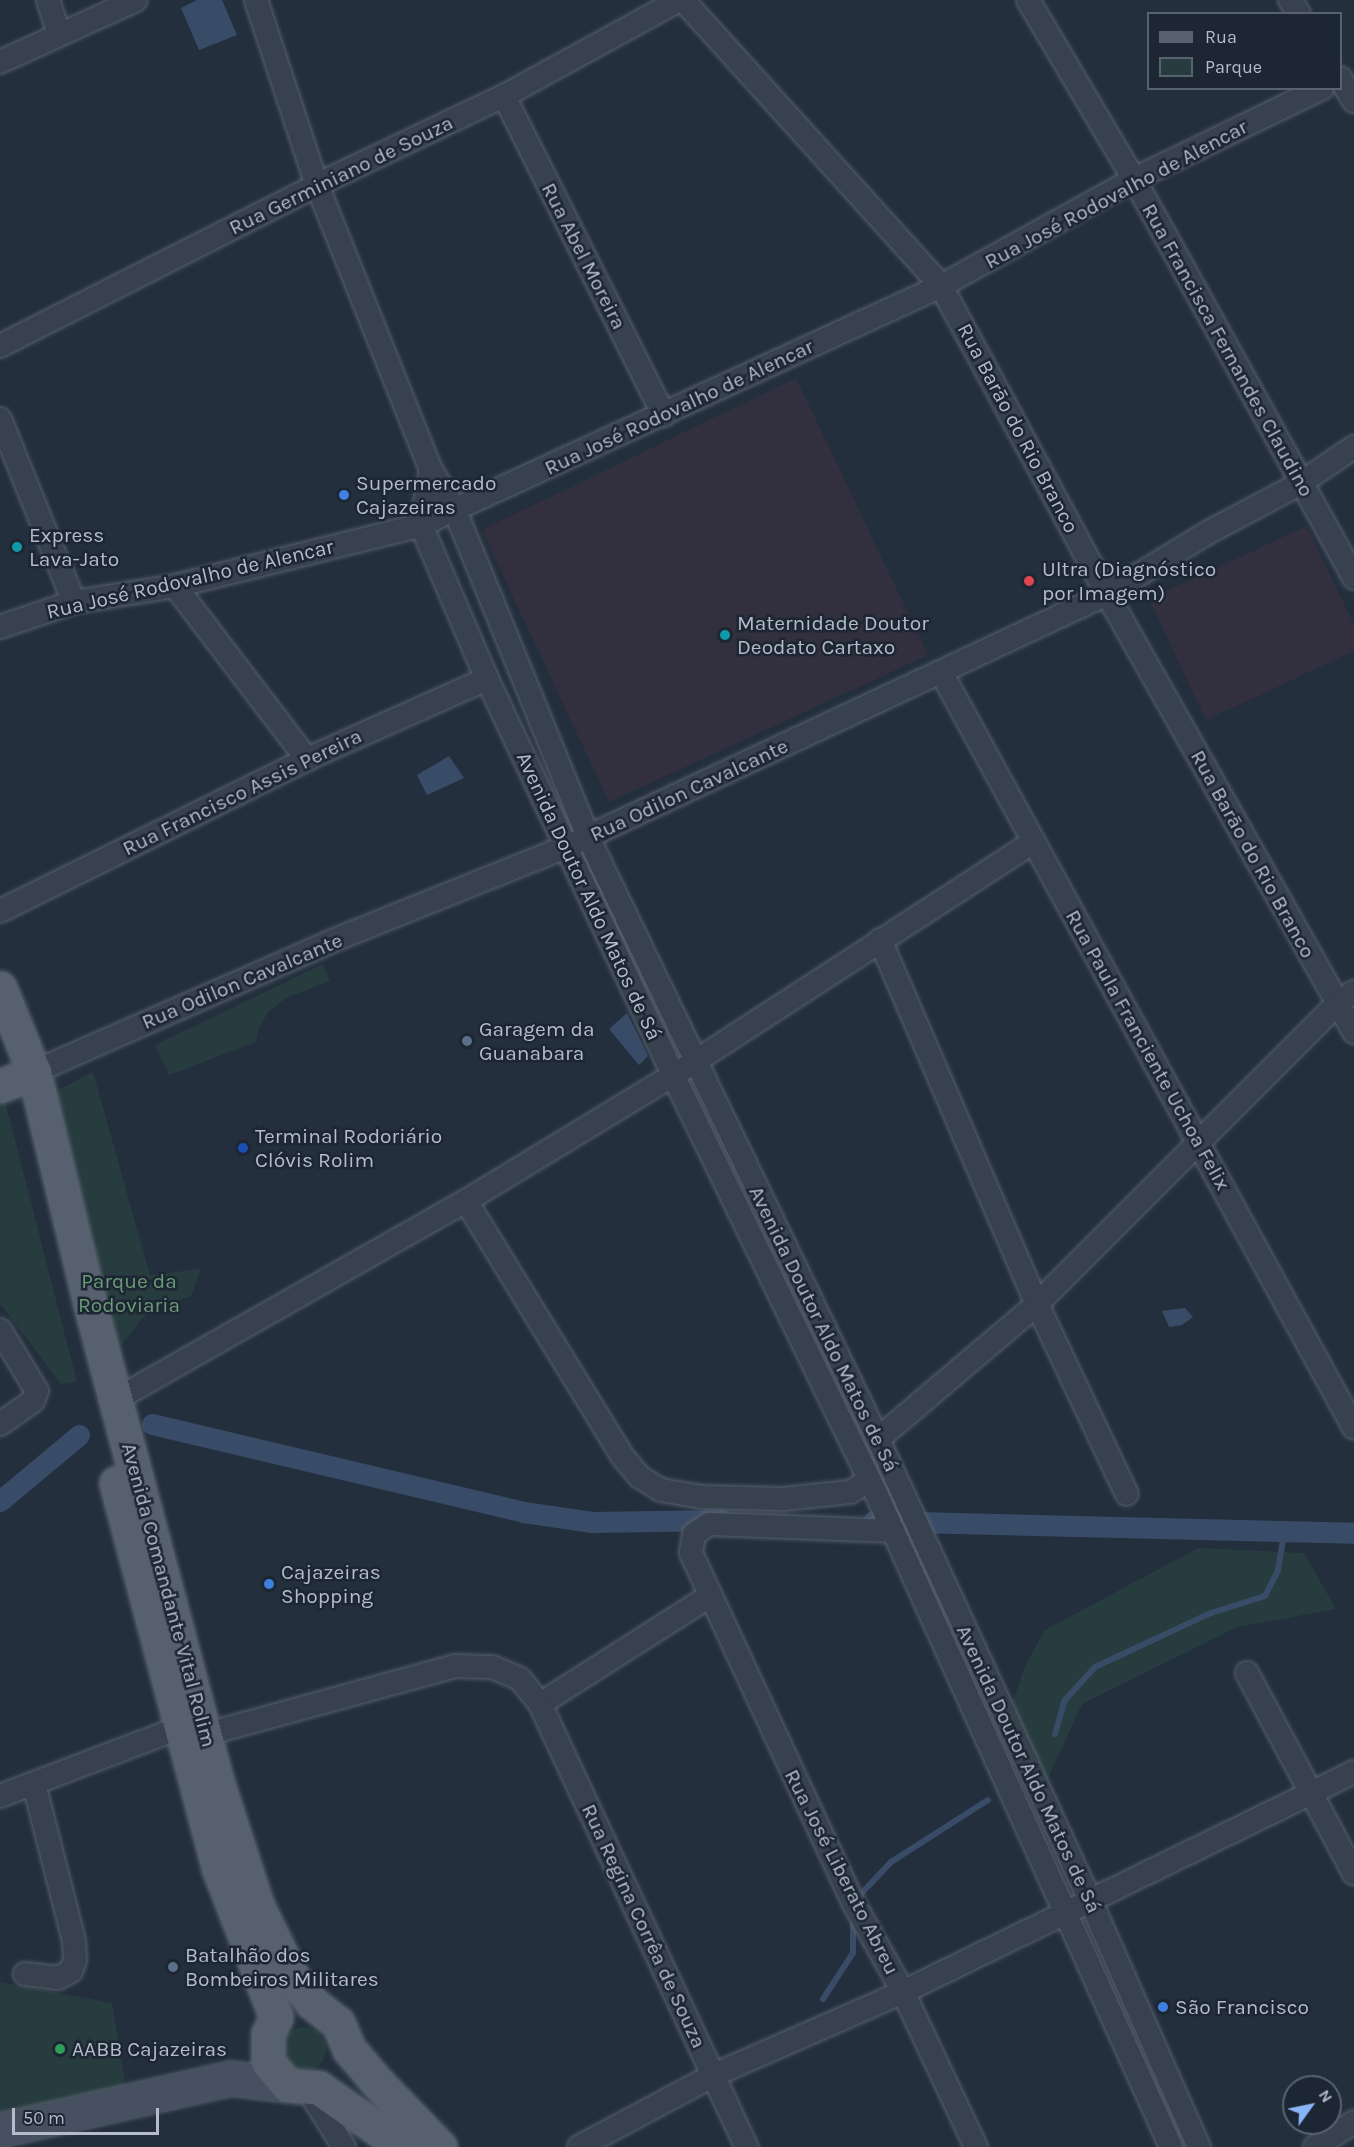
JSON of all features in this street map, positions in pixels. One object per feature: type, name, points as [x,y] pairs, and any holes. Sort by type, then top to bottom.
[{"type":"main road","name":"Avenida Comandante Vital Rolim","points":[[0,988],[16,1079],[193,1731],[216,1778],[258,1905],[291,1975],[311,2002],[338,2024],[349,2049],[414,2125],[440,2147]]},
{"type":"main road","name":"Avenida Comandante Vital Rolim","points":[[0,1043],[16,1079],[90,1304],[117,1400],[193,1731],[218,1867],[272,2029],[268,2062],[304,2087],[403,2147]]},
{"type":"main road","points":[[272,2029],[291,2005],[311,2002]]},
{"type":"main road","points":[[304,2087],[341,2068],[349,2049]]},
{"type":"street","points":[[48,0],[59,33]]},
{"type":"street","points":[[0,62],[59,33],[136,0]]},
{"type":"street","name":"Avenida Doutor Aldo Matos de Sá","points":[[256,0],[317,185],[430,470],[454,508],[588,837],[878,1439],[1090,1900],[1199,2147]]},
{"type":"street","name":"Rua Germiniano de Souza","points":[[0,346],[317,185],[504,96],[678,0]]},
{"type":"street","name":"Rua Barāo do Rio Branco","points":[[683,0],[941,286],[1107,594],[1346,998],[1354,1032]]},
{"type":"street","name":"Rua Francisca Fernandes Claudino","points":[[1028,0],[1134,179],[1354,578]]},
{"type":"street","points":[[1342,83],[1354,101]]},
{"type":"street","name":"Rua José Rodovalho de Alencar","points":[[0,627],[74,602],[175,586],[421,525],[941,286],[1134,179],[1319,90]]},
{"type":"street","name":"Rua Abel Moreira","points":[[504,96],[664,415]]},
{"type":"street","points":[[0,419],[74,602]]},
{"type":"street","name":"Rua Odilon Cavalcante","points":[[16,1079],[333,941],[568,846],[942,672],[1107,594],[1301,483],[1354,447]]},
{"type":"street","points":[[421,525],[430,470]]},
{"type":"street","name":"Avenida Doutor Aldo Matos de Sá","points":[[421,525],[487,679],[568,846],[672,1073],[873,1486],[1171,2147]]},
{"type":"street","points":[[175,586],[307,759]]},
{"type":"street","name":"Rua Paula Franciente Uchoa Felix","points":[[942,672],[1354,1428]]},
{"type":"street","name":"Rua Francisco Assis Pereira","points":[[0,911],[307,759],[487,679]]},
{"type":"street","points":[[509,726],[537,711]]},
{"type":"street","points":[[117,1400],[466,1201],[672,1073],[696,1061],[1033,842]]},
{"type":"street","points":[[880,940],[1037,1304],[1127,1494]]},
{"type":"street","points":[[878,1439],[1037,1304],[1346,998]]},
{"type":"street","points":[[466,1201],[623,1457],[640,1477],[661,1490],[702,1497],[783,1499],[850,1492],[873,1486]]},
{"type":"street","points":[[0,1330],[37,1391],[33,1401],[0,1424]]},
{"type":"street","name":"Rua José Liberato Abreu","points":[[892,1528],[709,1524],[694,1534],[690,1543],[708,1597],[853,1902],[903,1992],[976,2147]]},
{"type":"street","points":[[540,1704],[708,1597]]},
{"type":"street","name":"Rua Regina Corrêa de Souza","points":[[0,1796],[193,1731],[456,1666],[492,1667],[520,1679],[540,1704],[747,2147]]},
{"type":"street","points":[[1247,1673],[1354,1873]]},
{"type":"street","points":[[579,2147],[714,2075],[903,1992],[1064,1911],[1354,1772]]},
{"type":"street","points":[[25,1974],[58,1978],[71,1971],[75,1960],[74,1941],[34,1784]]},
{"type":"street","points":[[230,2078],[240,2063],[272,2029]]},
{"type":"street","points":[[0,2130],[230,2078],[304,2087],[344,2147]]},
{"type":"street","points":[[1315,2147],[1354,2122]]},
{"type":"shaded area","points":[[796,378],[928,655],[609,802],[482,530]]},
{"type":"shaded area","points":[[1307,526],[1354,625],[1354,651],[1206,720],[1149,599]]},
{"type":"green space","points":[[323,964],[330,981],[288,997],[270,1010],[259,1027],[256,1042],[169,1075],[155,1045]]},
{"type":"green space","name":"Parque da Rodoviaria","points":[[93,1072],[150,1275],[201,1269],[191,1296],[150,1309],[115,1353],[47,1096]]},
{"type":"green space","points":[[5,1101],[77,1382],[61,1384],[0,1304],[0,1104]]},
{"type":"green space","points":[[1198,1548],[1304,1553],[1336,1609],[1237,1627],[1082,1704],[1040,1796],[1013,1701],[1025,1666],[1045,1630]]},
{"type":"green space","name":"AABB Cajazeiras","points":[[0,1982],[112,2003],[127,2095],[0,2121]]},
{"type":"green space","points":[[304,2027],[320,2033],[326,2049],[320,2065],[304,2071],[288,2065],[282,2049],[288,2033]]},
{"type":"water","points":[[197,0],[222,0],[237,35],[199,50],[181,8]]},
{"type":"water","points":[[449,756],[464,778],[427,795],[417,775]]},
{"type":"water","points":[[627,1013],[648,1056],[639,1065],[609,1029]]},
{"type":"water","points":[[1185,1308],[1193,1317],[1182,1325],[1169,1327],[1162,1311]]},
{"type":"waterway","points":[[152,1424],[523,1512],[592,1522],[722,1520]]},
{"type":"waterway","points":[[0,1501],[79,1435]]},
{"type":"waterway","points":[[873,1521],[1354,1533]]},
{"type":"waterway","points":[[1055,1734],[1065,1700],[1095,1667],[1211,1613],[1265,1596],[1278,1570],[1285,1528]]},
{"type":"waterway","points":[[857,1898],[891,1862],[988,1800]]},
{"type":"waterway","points":[[823,1999],[853,1953],[853,1918]]},
{"type":"place","name":"Supermercado Cajazeiras","points":[[344,495]]},
{"type":"place","name":"Express Lava-Jato","points":[[17,547]]},
{"type":"place","name":"Ultra (Diagnóstico por Imagem)","points":[[1029,581]]},
{"type":"place","name":"Maternidade Doutor Deodato Cartaxo","points":[[725,635]]},
{"type":"place","name":"Garagem da Guanabara","points":[[467,1041]]},
{"type":"place","name":"Terminal Rodoriário Clóvis Rolim","points":[[243,1148]]},
{"type":"place","name":"Cajazeiras Shopping","points":[[269,1584]]},
{"type":"place","name":"Batalhão dos Bombeiros Militares","points":[[173,1967]]},
{"type":"place","name":"São Francisco","points":[[1163,2007]]},
{"type":"place","name":"AABB Cajazeiras","points":[[60,2049]]}]
